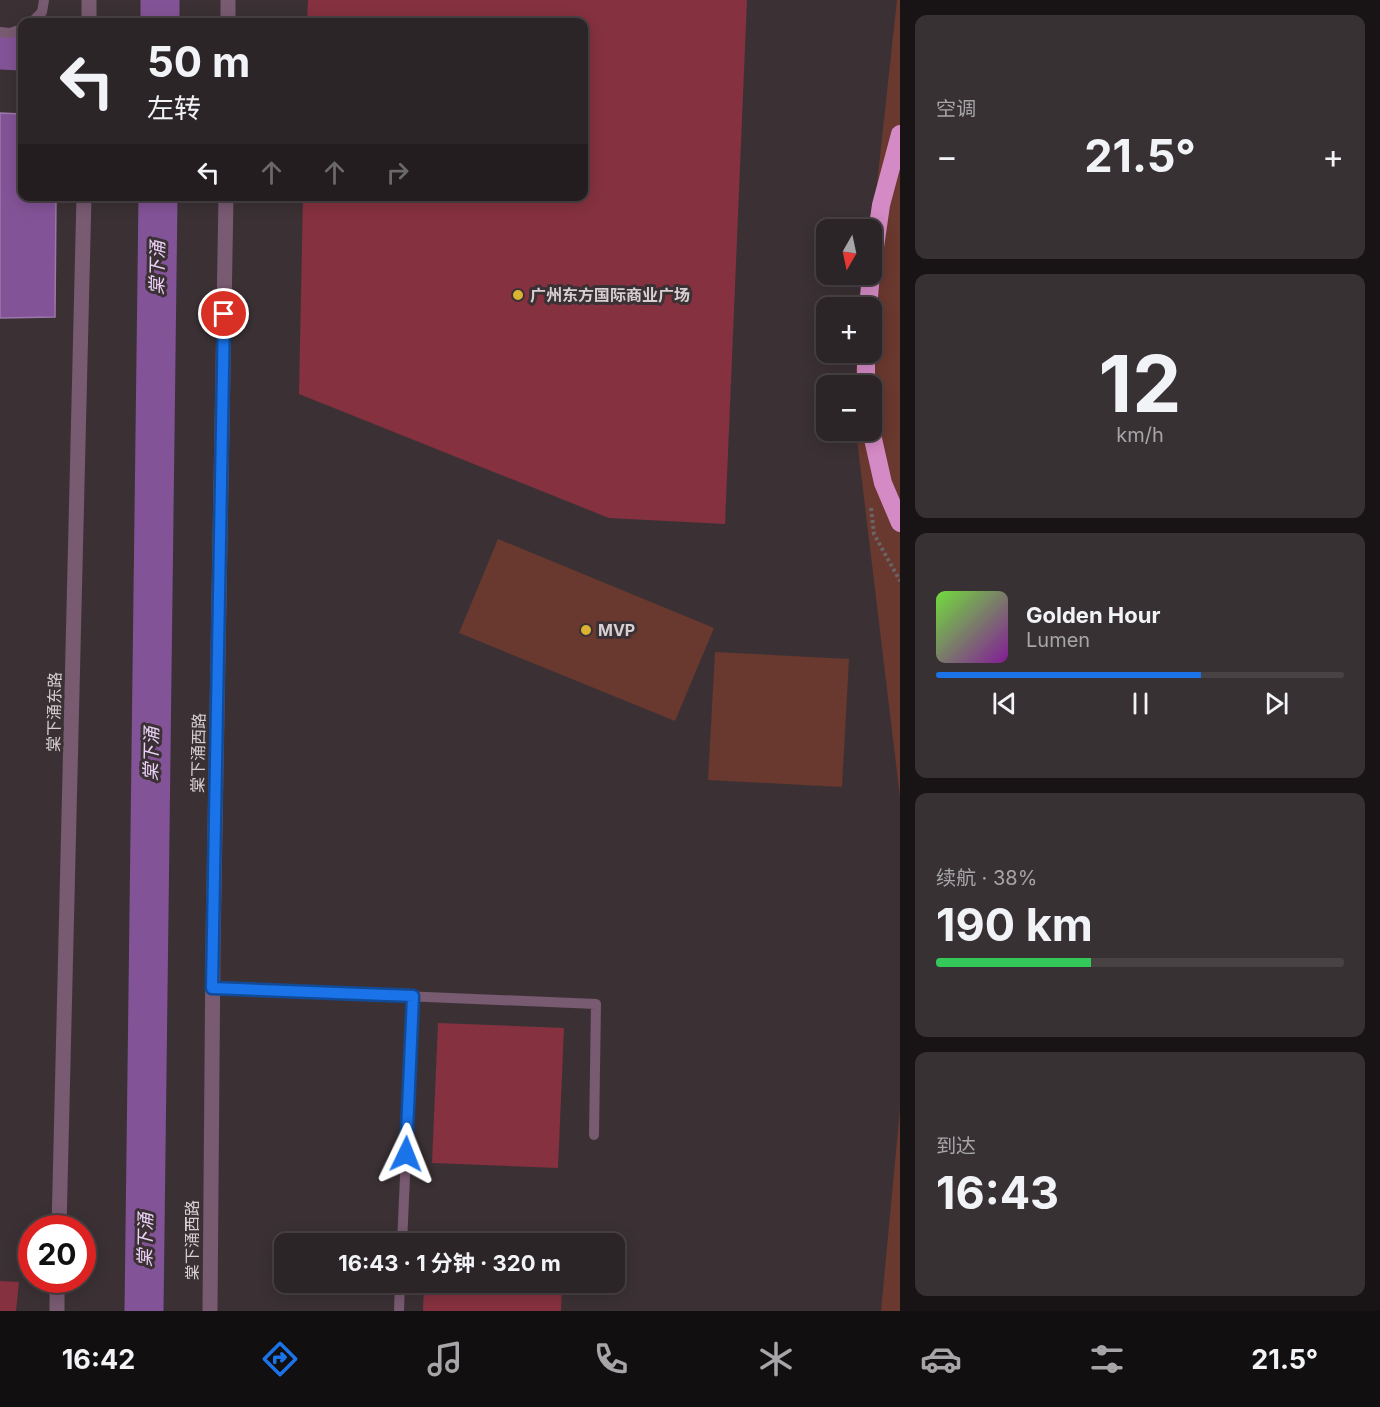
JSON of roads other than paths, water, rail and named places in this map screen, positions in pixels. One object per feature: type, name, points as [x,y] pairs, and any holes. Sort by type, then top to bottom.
[{"type":"highway","points":[[879,219],[900,134]]},
{"type":"highway","points":[[873,441],[883,483],[900,523]]},
{"type":"street","points":[[89,0],[89,18]]},
{"type":"street","points":[[228,0],[228,18]]},
{"type":"street","name":"棠下涌东路","points":[[59,1215],[84,201]]},
{"type":"street","name":"棠下涌西路","points":[[210,1311],[212,988],[226,201]]},
{"type":"street","points":[[57,1293],[57,1311]]},
{"type":"lane","points":[[36,18],[42,12],[44,0]]},
{"type":"lane","points":[[0,32],[10,33],[18,30]]},
{"type":"lane","points":[[212,988],[596,1004],[594,1135]]},
{"type":"lane","points":[[402,1233],[413,996]]},
{"type":"lane","points":[[399,1311],[400,1293]]},
{"type":"waterway","name":"棠下涌","points":[[160,0],[160,18]]},
{"type":"waterway","points":[[0,50],[18,51]]},
{"type":"waterway","name":"棠下涌","points":[[144,1311],[158,201]]},
{"type":"place","name":"广州东方国际商业广场","points":[[518,295]]},
{"type":"place","name":"MVP","points":[[586,630]]}]
